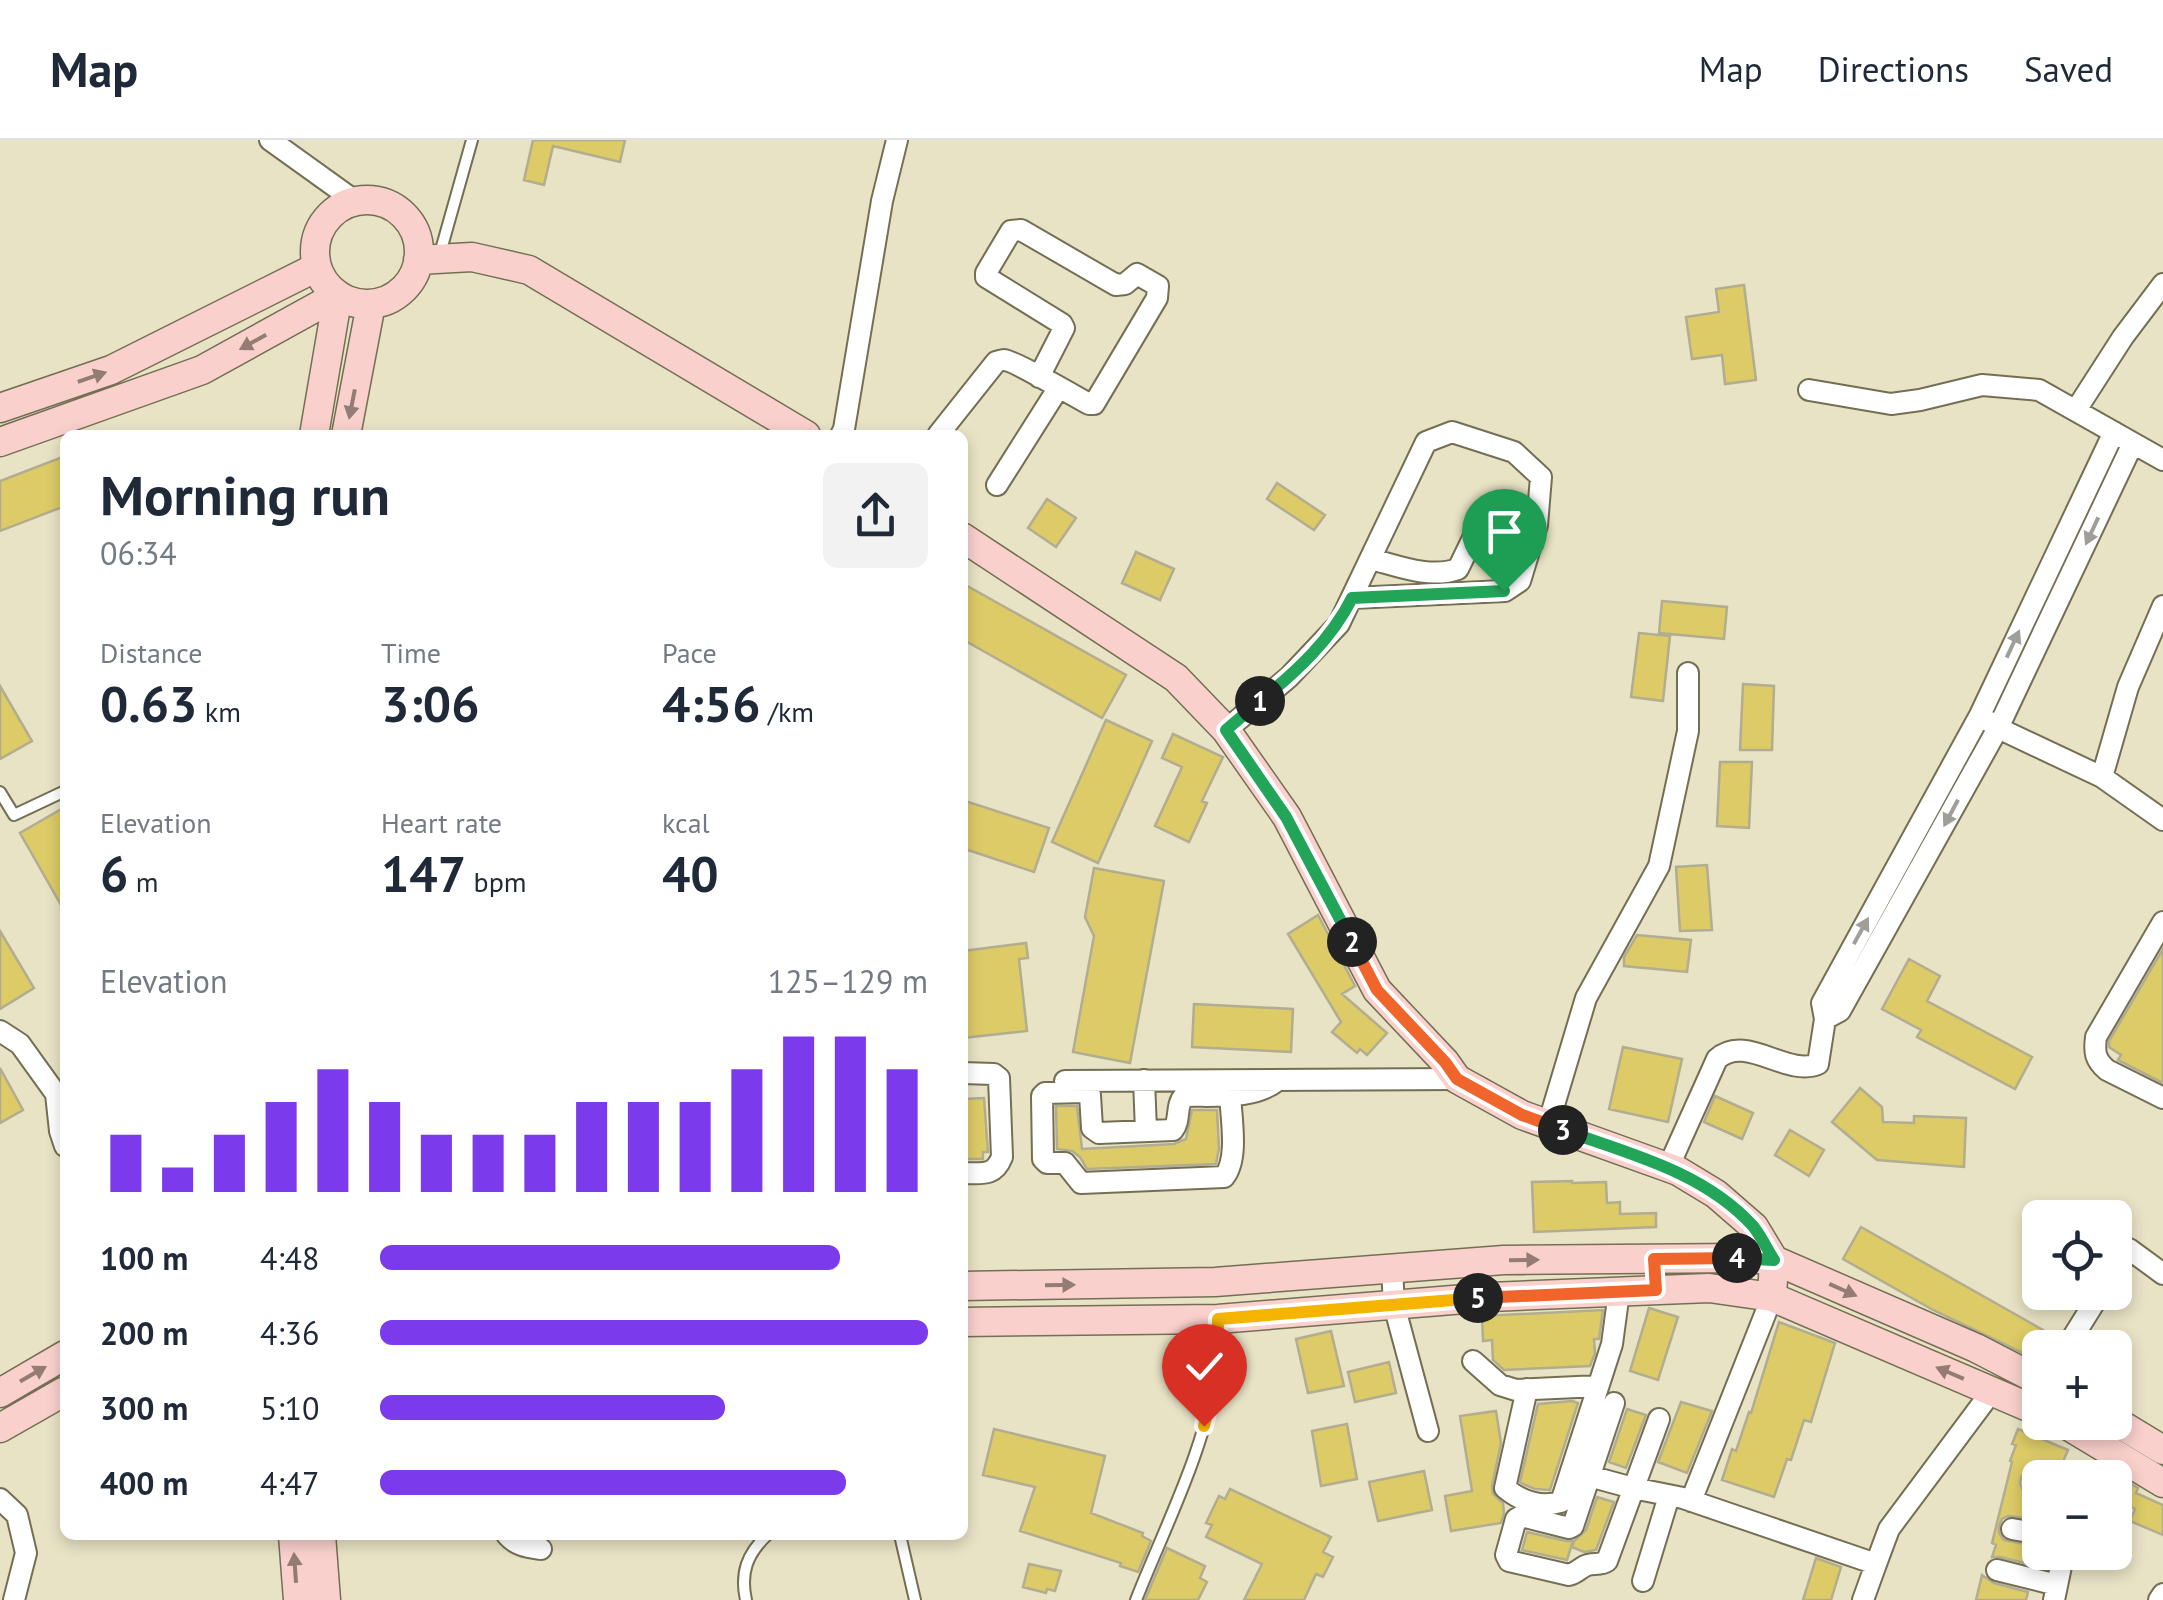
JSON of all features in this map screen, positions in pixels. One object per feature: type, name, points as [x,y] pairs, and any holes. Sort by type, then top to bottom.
[{"type":"street","points":[[270,140],[355,201]]},
{"type":"street","points":[[844,430],[882,201],[897,140]]},
{"type":"street","points":[[428,258],[402,213],[372,200],[355,201],[327,218],[315,250],[325,283],[338,295],[371,304],[402,290],[428,258],[472,257],[529,270],[798,430]]},
{"type":"street","points":[[942,430],[1002,359],[1089,404],[1096,402],[1158,298],[1158,286],[1137,274],[1116,285],[1021,230],[1008,235],[986,278],[1064,325],[1039,377]]},
{"type":"street","points":[[0,408],[111,370],[318,268]]},
{"type":"street","points":[[2076,410],[2163,284]]},
{"type":"street","points":[[315,430],[338,295]]},
{"type":"street","points":[[0,442],[202,370],[338,295]]},
{"type":"street","points":[[347,430],[371,304]]},
{"type":"street","points":[[1808,390],[1891,404],[1982,384],[2039,390],[2163,460]]},
{"type":"street","points":[[997,485],[1058,388]]},
{"type":"street","points":[[1226,730],[1289,677],[1339,624],[1426,442],[1452,432],[1514,452],[1541,478],[1537,525],[1520,580],[1504,591],[1352,598]]},
{"type":"street","points":[[1668,1168],[1717,1059],[1726,1051],[1740,1050],[1806,1069],[1818,1064],[1825,1018],[1822,1003],[1980,715],[2114,432]]},
{"type":"street","points":[[1825,1018],[1840,1011],[1998,728],[2134,443]]},
{"type":"street","points":[[1371,559],[1431,574],[1448,572],[1458,569],[1475,534]]},
{"type":"street","points":[[968,541],[1176,678],[1226,730],[1286,817],[1377,990],[1457,1079],[1522,1115],[1668,1168],[1716,1194],[1754,1227],[1774,1260],[1772,1297],[1691,1501]]},
{"type":"street","points":[[2102,778],[2128,687],[2163,606]]},
{"type":"street","points":[[1548,1124],[1586,998],[1659,866],[1688,732],[1688,673]]},
{"type":"street","points":[[1980,715],[1998,728],[2102,778],[2163,820]]},
{"type":"street","points":[[2163,922],[2096,1037],[2094,1052],[2107,1070],[2163,1098]]},
{"type":"street","points":[[0,1031],[20,1044],[56,1094],[60,1131]]},
{"type":"street","points":[[968,1073],[994,1074],[999,1078],[1002,1156],[992,1172],[968,1173]]},
{"type":"street","points":[[1063,1080],[1457,1079]]},
{"type":"street","points":[[1144,1080],[1146,1131]]},
{"type":"street","points":[[1230,1094],[1233,1160],[1224,1177],[1081,1183],[1066,1163],[1047,1164],[1043,1159],[1045,1093],[1090,1095],[1092,1128],[1099,1133],[1172,1130],[1184,1096],[1266,1090],[1278,1080]]},
{"type":"street","points":[[2132,1251],[2163,1274]]},
{"type":"street","points":[[1654,1259],[1656,1290]]},
{"type":"street","points":[[968,1286],[1218,1282],[1504,1260],[1774,1260],[1976,1348],[2022,1384]]},
{"type":"street","points":[[1392,1269],[1394,1305],[1428,1431]]},
{"type":"street","points":[[1218,1282],[1218,1319]]},
{"type":"street","points":[[968,1322],[1218,1319],[1490,1297],[1709,1288],[1772,1297],[1992,1391],[2022,1395]]},
{"type":"street","points":[[1527,1390],[1505,1488],[1518,1498],[1546,1506],[1561,1502],[1612,1344],[1619,1292]]},
{"type":"street","points":[[0,1393],[60,1359]]},
{"type":"street","points":[[1472,1362],[1500,1385],[1516,1390],[1598,1386]]},
{"type":"street","points":[[1862,1600],[1889,1529],[1992,1391]]},
{"type":"street","points":[[0,1428],[60,1395]]},
{"type":"street","points":[[1614,1403],[1573,1526],[1521,1516],[1516,1519],[1506,1554],[1510,1560],[1570,1575],[1586,1565],[1607,1561],[1658,1418]]},
{"type":"street","points":[[2132,1431],[2163,1450]]},
{"type":"street","points":[[2091,1440],[2163,1484]]},
{"type":"street","points":[[1589,1476],[1691,1501],[1876,1564]]},
{"type":"street","points":[[1643,1581],[1669,1496]]},
{"type":"street","points":[[0,1498],[17,1515],[26,1553],[14,1600]]},
{"type":"street","points":[[2012,1528],[2022,1530]]},
{"type":"street","points":[[293,1540],[298,1600]]},
{"type":"street","points":[[321,1540],[326,1600]]},
{"type":"street","points":[[514,1540],[541,1549]]},
{"type":"street","points":[[1997,1570],[2055,1593]]},
{"type":"lane","points":[[428,258],[472,140]]},
{"type":"lane","points":[[0,792],[14,815],[60,793]]},
{"type":"lane","points":[[1136,1600],[1204,1426],[1218,1365],[1218,1319]]},
{"type":"lane","points":[[746,1600],[745,1565],[762,1540]]},
{"type":"lane","points":[[901,1540],[915,1600]]},
{"type":"building","points":[[533,140],[625,140],[620,162],[553,146],[544,185],[524,180]]},
{"type":"building","points":[[1744,285],[1756,380],[1725,384],[1722,355],[1692,359],[1686,317],[1719,312],[1716,289]]},
{"type":"building","points":[[60,458],[60,508],[0,531],[0,481]]},
{"type":"building","points":[[1277,483],[1325,515],[1314,530],[1267,499]]},
{"type":"building","points":[[1047,499],[1076,518],[1056,547],[1028,528]]},
{"type":"building","points":[[1136,552],[1174,569],[1160,600],[1122,583]]},
{"type":"building","points":[[968,586],[1126,675],[1102,718],[968,642]]},
{"type":"building","points":[[1662,601],[1727,607],[1724,639],[1659,633]]},
{"type":"building","points":[[1639,633],[1670,636],[1663,701],[1631,697]]},
{"type":"building","points":[[1743,684],[1774,686],[1772,750],[1740,750]]},
{"type":"building","points":[[0,686],[32,741],[0,759]]},
{"type":"building","points":[[1106,720],[1152,741],[1098,863],[1052,842]]},
{"type":"building","points":[[1173,734],[1223,757],[1202,801],[1207,803],[1189,842],[1155,826],[1182,767],[1162,758]]},
{"type":"building","points":[[1720,762],[1752,762],[1749,828],[1717,826]]},
{"type":"building","points":[[968,802],[1049,828],[1034,872],[968,850]]},
{"type":"building","points":[[60,810],[60,903],[20,833]]},
{"type":"building","points":[[1707,865],[1712,930],[1680,931],[1676,867]]},
{"type":"building","points":[[1094,868],[1164,881],[1130,1063],[1073,1052],[1094,936],[1085,917]]},
{"type":"building","points":[[1318,915],[1355,986],[1342,994],[1387,1033],[1367,1055],[1360,1049],[1357,1053],[1332,1032],[1341,1022],[1288,934]]},
{"type":"building","points":[[0,931],[34,988],[0,1009]]},
{"type":"building","points":[[1637,935],[1691,940],[1687,972],[1624,966],[1624,957]]},
{"type":"building","points":[[1026,943],[1028,958],[1019,959],[1027,1031],[968,1037],[968,950]]},
{"type":"building","points":[[2163,949],[2163,1083],[2118,1060],[2121,1055],[2109,1047],[2109,1041]]},
{"type":"building","points":[[1909,959],[1940,976],[1927,1001],[2032,1057],[2015,1089],[1917,1037],[1921,1030],[1882,1009]]},
{"type":"building","points":[[1194,1004],[1293,1009],[1291,1052],[1192,1047]]},
{"type":"building","points":[[1623,1047],[1682,1059],[1668,1122],[1609,1109]]},
{"type":"building","points":[[0,1068],[23,1110],[0,1123]]},
{"type":"building","points":[[1860,1088],[1882,1107],[1883,1122],[1914,1123],[1914,1116],[1966,1118],[1964,1167],[1877,1160],[1832,1122]]},
{"type":"building","points":[[1715,1096],[1753,1113],[1742,1139],[1704,1122]]},
{"type":"building","points":[[984,1098],[988,1152],[983,1152],[983,1159],[968,1159],[968,1099]]},
{"type":"building","points":[[1056,1106],[1077,1106],[1082,1149],[1174,1144],[1186,1139],[1192,1110],[1217,1110],[1216,1164],[1087,1169],[1072,1151],[1057,1149]]},
{"type":"building","points":[[1790,1130],[1824,1150],[1809,1176],[1775,1155]]},
{"type":"building","points":[[1532,1182],[1606,1182],[1607,1203],[1620,1202],[1620,1214],[1656,1213],[1656,1227],[1534,1232]]},
{"type":"building","points":[[1861,1227],[2043,1330],[2022,1330],[2022,1353],[1933,1310],[1843,1259]]},
{"type":"building","points":[[1649,1308],[1678,1317],[1658,1380],[1630,1371]]},
{"type":"building","points":[[1603,1310],[1590,1366],[1504,1370],[1493,1360],[1492,1340],[1483,1341],[1482,1316]]},
{"type":"building","points":[[1779,1322],[1835,1343],[1811,1422],[1804,1420],[1774,1497],[1722,1480],[1732,1449],[1736,1451],[1751,1413]]},
{"type":"building","points":[[1331,1331],[1344,1386],[1308,1393],[1296,1339]]},
{"type":"building","points":[[1389,1362],[1396,1393],[1355,1402],[1348,1372]]},
{"type":"building","points":[[1681,1402],[1712,1411],[1687,1473],[1658,1462]]},
{"type":"building","points":[[1578,1403],[1550,1490],[1520,1482],[1538,1404]]},
{"type":"building","points":[[1627,1409],[1646,1415],[1626,1468],[1609,1462]]},
{"type":"building","points":[[1496,1411],[1501,1443],[1492,1486],[1493,1494],[1503,1503],[1501,1523],[1451,1531],[1445,1496],[1472,1491],[1460,1416]]},
{"type":"building","points":[[1347,1424],[1357,1479],[1321,1486],[1312,1431]]},
{"type":"building","points":[[994,1429],[1105,1456],[1091,1513],[1143,1533],[1151,1541],[1138,1572],[1020,1531],[1035,1487],[983,1475]]},
{"type":"building","points":[[2018,1429],[2022,1431],[2022,1440],[2044,1440],[2068,1450],[2064,1460],[2022,1460],[2022,1518],[2002,1519],[1999,1533],[2004,1540],[2022,1544],[2022,1562],[1992,1557],[2016,1445],[2012,1444]]},
{"type":"building","points":[[1424,1471],[1432,1510],[1378,1521],[1369,1482]]},
{"type":"building","points":[[2132,1484],[2138,1488],[2136,1493],[2163,1505],[2163,1535],[2132,1522]]},
{"type":"building","points":[[1230,1489],[1331,1537],[1323,1552],[1333,1557],[1323,1577],[1316,1574],[1304,1600],[1244,1600],[1262,1564],[1206,1537],[1212,1525],[1206,1523],[1219,1496],[1225,1499]]},
{"type":"building","points":[[1597,1497],[1614,1502],[1596,1550],[1584,1552],[1572,1547],[1586,1530]]},
{"type":"building","points":[[1527,1532],[1573,1541],[1567,1560],[1522,1550]]},
{"type":"building","points":[[1167,1548],[1205,1566],[1200,1578],[1207,1582],[1198,1600],[1145,1600]]},
{"type":"building","points":[[1816,1558],[1841,1567],[1831,1600],[1803,1600]]},
{"type":"building","points":[[1029,1564],[1061,1571],[1055,1591],[1047,1589],[1046,1593],[1023,1587]]},
{"type":"building","points":[[1982,1575],[1994,1583],[2028,1592],[2026,1600],[1976,1600]]},
{"type":"route","points":[[1204,1426],[1218,1365],[1218,1319],[1490,1297],[1656,1290],[1654,1259],[1774,1260],[1754,1227],[1716,1194],[1678,1172],[1522,1115],[1457,1079],[1377,990],[1286,817],[1226,730],[1289,677],[1339,624],[1352,598],[1504,591]]}]
